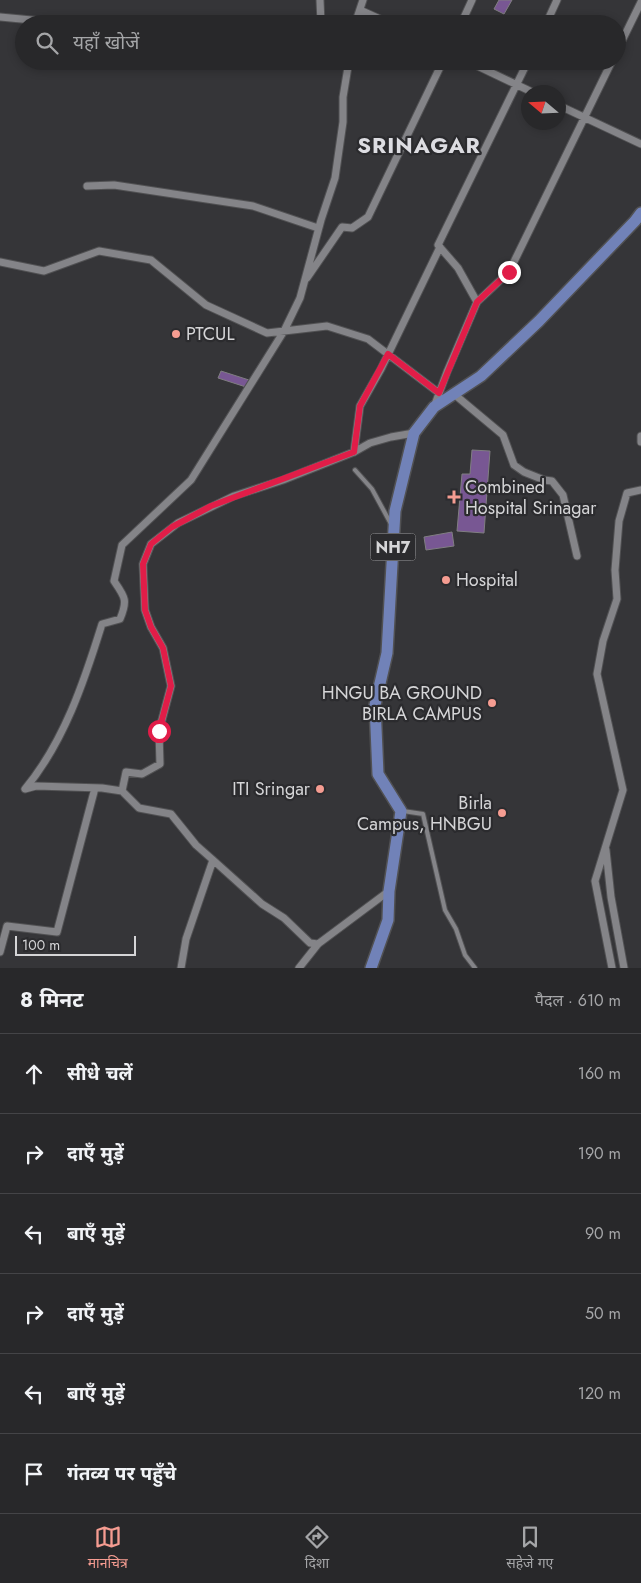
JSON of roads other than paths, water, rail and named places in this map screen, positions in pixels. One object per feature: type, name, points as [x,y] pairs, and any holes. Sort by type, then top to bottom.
[{"type":"highway","name":"NH7","points":[[401,811],[378,774],[375,706],[387,653],[395,511],[414,433],[434,407],[481,376],[539,321],[635,222],[641,213]]},
{"type":"highway","points":[[371,968],[388,920],[389,891],[401,811]]},
{"type":"street","points":[[320,0],[321,15]]},
{"type":"street","points":[[358,15],[363,0]]},
{"type":"street","points":[[465,15],[472,0]]},
{"type":"street","points":[[550,15],[558,0]]},
{"type":"street","points":[[626,33],[641,2]]},
{"type":"street","points":[[360,10],[371,15]]},
{"type":"street","points":[[0,18],[15,19]]},
{"type":"street","points":[[318,944],[310,943],[284,918],[262,904],[196,845],[171,814],[139,808],[122,791],[36,786],[25,789],[41,770],[68,719],[93,654],[102,624],[120,619],[126,606],[124,595],[114,581],[122,545],[191,480],[284,331],[300,298],[318,228],[335,178],[343,122],[343,97],[348,70]]},
{"type":"street","points":[[304,282],[342,227],[352,228],[368,217],[439,70]]},
{"type":"street","points":[[485,70],[521,87]]},
{"type":"street","points":[[354,452],[360,406],[388,354],[440,247],[438,245],[524,70]]},
{"type":"street","points":[[434,407],[477,302],[509,272],[608,70]]},
{"type":"street","points":[[566,109],[641,144]]},
{"type":"street","points":[[87,186],[114,185],[253,206],[318,228]]},
{"type":"street","points":[[440,247],[458,268],[477,302]]},
{"type":"street","points":[[0,262],[44,271],[99,251],[151,260],[206,305],[268,332],[327,326],[368,339],[439,393]]},
{"type":"street","points":[[454,394],[503,435],[514,465],[531,475],[552,481],[563,495],[576,556]]},
{"type":"street","points":[[122,791],[126,772],[142,774],[160,764],[159,731],[171,686],[163,648],[151,627],[145,610],[143,564],[151,544],[172,527],[211,506],[354,452],[370,443],[414,433]]},
{"type":"street","points":[[641,436],[641,442]]},
{"type":"street","points":[[612,968],[595,881],[623,790],[597,674],[603,641],[617,598],[615,570],[619,521],[627,493],[641,490]]},
{"type":"street","points":[[0,952],[7,926],[57,932],[95,788]]},
{"type":"street","points":[[605,845],[611,897],[624,968]]},
{"type":"street","points":[[181,968],[186,939],[213,860]]},
{"type":"street","points":[[299,968],[318,944],[389,891]]},
{"type":"lane","points":[[355,470],[372,489],[394,530]]},
{"type":"lane","points":[[401,811],[423,814],[445,910],[456,929],[464,955],[475,968]]},
{"type":"place","name":"PTCUL","points":[[176,334]]},
{"type":"place","name":"Combined Hospital Srinagar","points":[[454,497]]},
{"type":"place","name":"Hospital","points":[[446,580]]},
{"type":"place","name":"HNGU BA GROUND BIRLA CAMPUS","points":[[492,703]]},
{"type":"place","name":"ITI Sringar","points":[[320,789]]},
{"type":"place","name":"Birla Campus, HNBGU","points":[[502,813]]},
{"type":"district","name":"SRINAGAR","points":[[419,145]]}]
